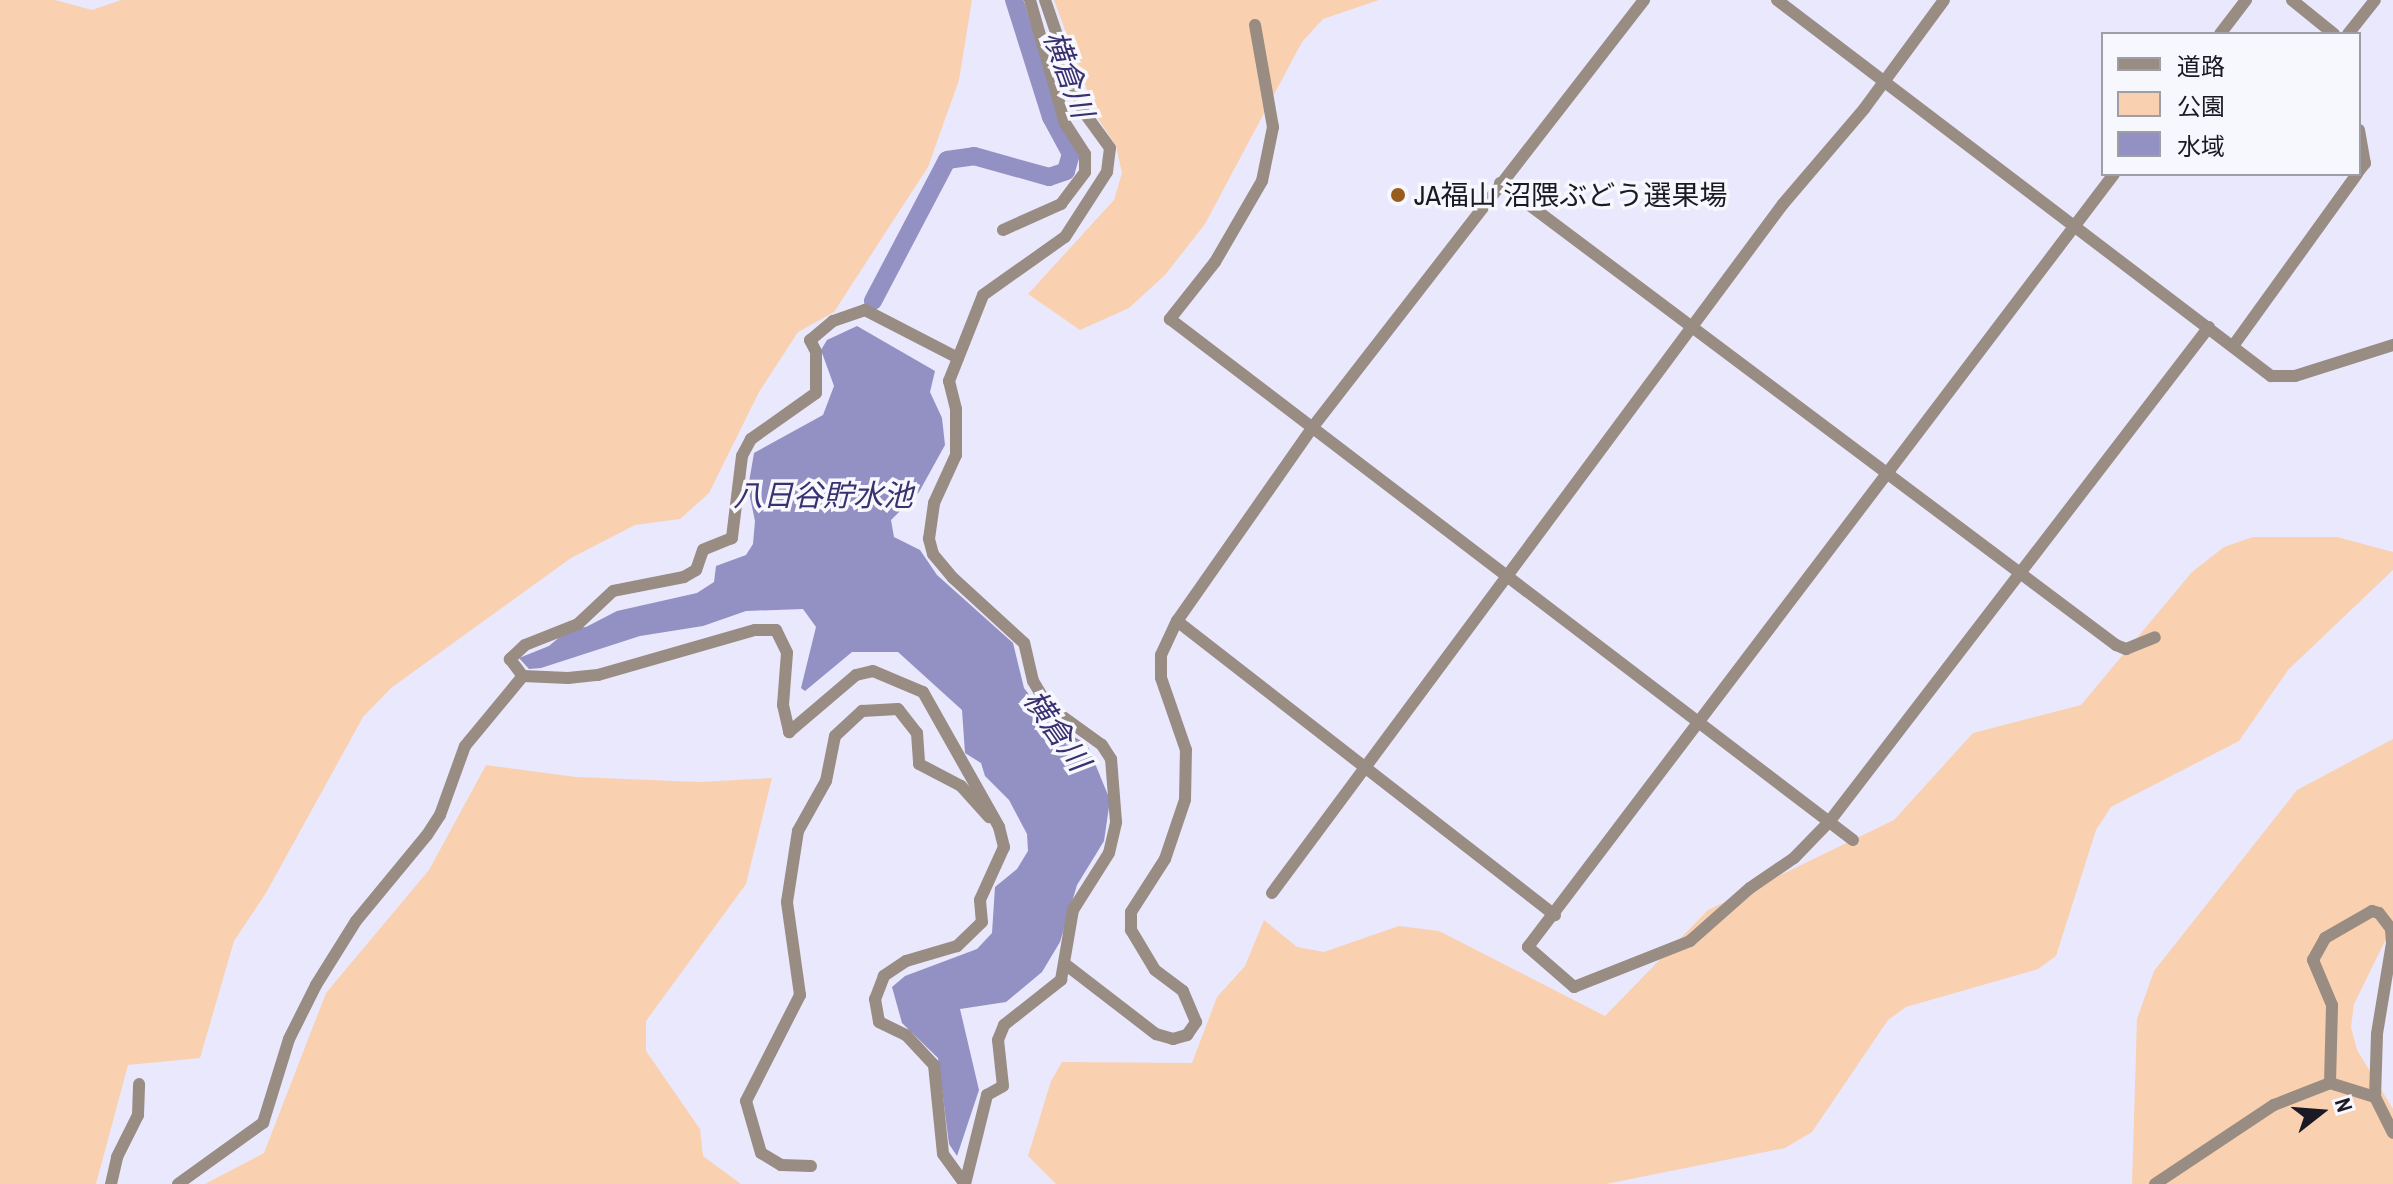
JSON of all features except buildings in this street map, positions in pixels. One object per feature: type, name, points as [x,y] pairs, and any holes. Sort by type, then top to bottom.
[{"type":"street","points":[[1003,230],[1061,204],[1085,172],[1085,154],[1065,123],[1030,0]]},
{"type":"street","points":[[965,1184],[987,1095],[1003,1086],[998,1040],[1004,1025],[1061,980],[1073,910],[1114,840],[1117,795],[1111,759],[1102,745],[1048,706],[1033,681],[1024,643],[933,554],[930,518],[956,455],[956,409],[949,381],[983,295],[1065,237],[1107,172],[1110,148],[1083,111],[1045,0]]},
{"type":"street","points":[[1065,964],[1156,1034],[1173,1039],[1187,1035],[1196,1022],[1183,991],[1155,970],[1131,930],[1131,912],[1165,859],[1185,800],[1186,750],[1161,678],[1161,655],[1177,621],[1312,428],[1644,0]]},
{"type":"street","points":[[1777,0],[2073,227],[2278,378],[2393,345]]},
{"type":"street","points":[[1272,893],[1366,770],[1504,576],[1693,330],[1783,204],[1884,82],[1944,0]]},
{"type":"street","points":[[2222,32],[2246,0]]},
{"type":"street","points":[[2292,0],[2332,32]]},
{"type":"street","points":[[2350,32],[2375,0]]},
{"type":"street","points":[[1255,25],[1273,127],[1262,181],[1215,262],[1170,319],[1853,840]]},
{"type":"street","points":[[2361,141],[2365,163],[2361,169]]},
{"type":"street","points":[[2112,176],[1528,947],[1574,987],[1690,941],[1750,888],[1794,858],[1829,822],[2209,327]]},
{"type":"street","points":[[2233,346],[2356,176]]},
{"type":"street","points":[[1500,183],[2116,645],[2126,649],[2155,637]]},
{"type":"street","points":[[958,358],[865,310],[833,321],[810,340],[816,352],[816,393],[751,439],[742,456],[732,538],[703,550],[696,570],[684,577],[613,591],[578,624],[516,650],[512,668],[523,676],[598,675],[755,630],[776,630],[787,653],[783,705],[789,732],[856,675],[873,671],[906,681],[938,712],[948,743],[999,827],[1004,847],[980,900],[982,922],[957,946],[906,961],[884,976],[875,999],[879,1022],[906,1035],[934,1065],[943,1154],[965,1184]]},
{"type":"street","points":[[1177,621],[1555,915]]},
{"type":"street","points":[[178,1184],[263,1123],[289,1039],[316,985],[356,921],[440,815],[465,746],[523,676]]},
{"type":"street","points":[[811,1166],[781,1165],[761,1153],[746,1101],[800,995],[787,902],[798,831],[826,781],[835,736],[862,711],[898,709],[917,733],[919,764],[961,786],[999,827]]},
{"type":"street","points":[[2330,1083],[2332,1005],[2313,960],[2325,938],[2372,911],[2379,913],[2391,929],[2392,943],[2377,1034],[2375,1097],[2393,1133]]},
{"type":"street","points":[[2155,1184],[2274,1105],[2330,1083],[2375,1097]]},
{"type":"street","points":[[111,1184],[117,1157],[138,1115],[139,1084]]},
{"type":"green space","points":[[0,0],[55,0],[92,10],[121,0],[972,0],[959,80],[928,167],[834,312],[798,332],[759,392],[709,493],[680,519],[635,525],[571,558],[391,688],[363,717],[266,893],[234,941],[200,1058],[128,1065],[96,1184],[0,1184]]},
{"type":"green space","points":[[1054,0],[1379,0],[1323,19],[1302,42],[1205,224],[1165,275],[1129,308],[1080,330],[1028,294],[1114,200],[1122,173],[1116,146],[1097,117]]},
{"type":"green space","points":[[2253,537],[2337,537],[2393,552],[2393,570],[2288,670],[2239,741],[2111,807],[2096,830],[2056,956],[2038,969],[1906,1007],[1888,1020],[1812,1132],[1785,1148],[1606,1184],[1056,1184],[1028,1156],[1051,1081],[1062,1062],[1192,1063],[1217,997],[1245,966],[1264,920],[1297,947],[1324,952],[1399,926],[1439,931],[1605,1016],[1708,910],[1894,820],[1973,733],[2081,705],[2192,572],[2224,547]]},
{"type":"green space","points":[[2393,739],[2393,925],[2354,1004],[2351,1027],[2357,1050],[2393,1109],[2393,1184],[2132,1184],[2137,1019],[2154,971],[2297,790]]},
{"type":"green space","points":[[486,765],[576,777],[699,782],[772,778],[746,884],[646,1021],[646,1051],[700,1129],[703,1156],[741,1184],[205,1184],[264,1153],[326,993],[429,870]]},
{"type":"water","name":"八日谷貯水池","points":[[857,326],[935,371],[930,392],[942,418],[945,445],[919,492],[891,520],[894,537],[920,550],[937,575],[1013,643],[1024,688],[1052,725],[1087,744],[1110,800],[1104,841],[1077,885],[1060,942],[1042,972],[1006,1002],[960,1009],[979,1090],[957,1156],[949,1144],[938,1058],[902,1023],[892,987],[905,976],[977,949],[992,933],[995,887],[1017,869],[1028,851],[1027,834],[1009,800],[985,776],[981,763],[965,753],[962,710],[898,652],[852,652],[805,691],[801,688],[816,627],[803,609],[746,611],[703,626],[640,636],[541,668],[529,669],[519,658],[549,646],[569,629],[586,627],[617,611],[697,593],[714,582],[716,566],[746,555],[753,544],[755,521],[748,488],[754,453],[823,415],[834,386],[821,350],[827,340]]},
{"type":"waterway","name":"横倉川","points":[[873,301],[947,160],[974,156],[1049,177],[1066,171],[1071,154],[1051,117],[1014,0]]},
{"type":"place","name":"JA福山 沼隈ぶどう選果場","points":[[1398,195]]}]
